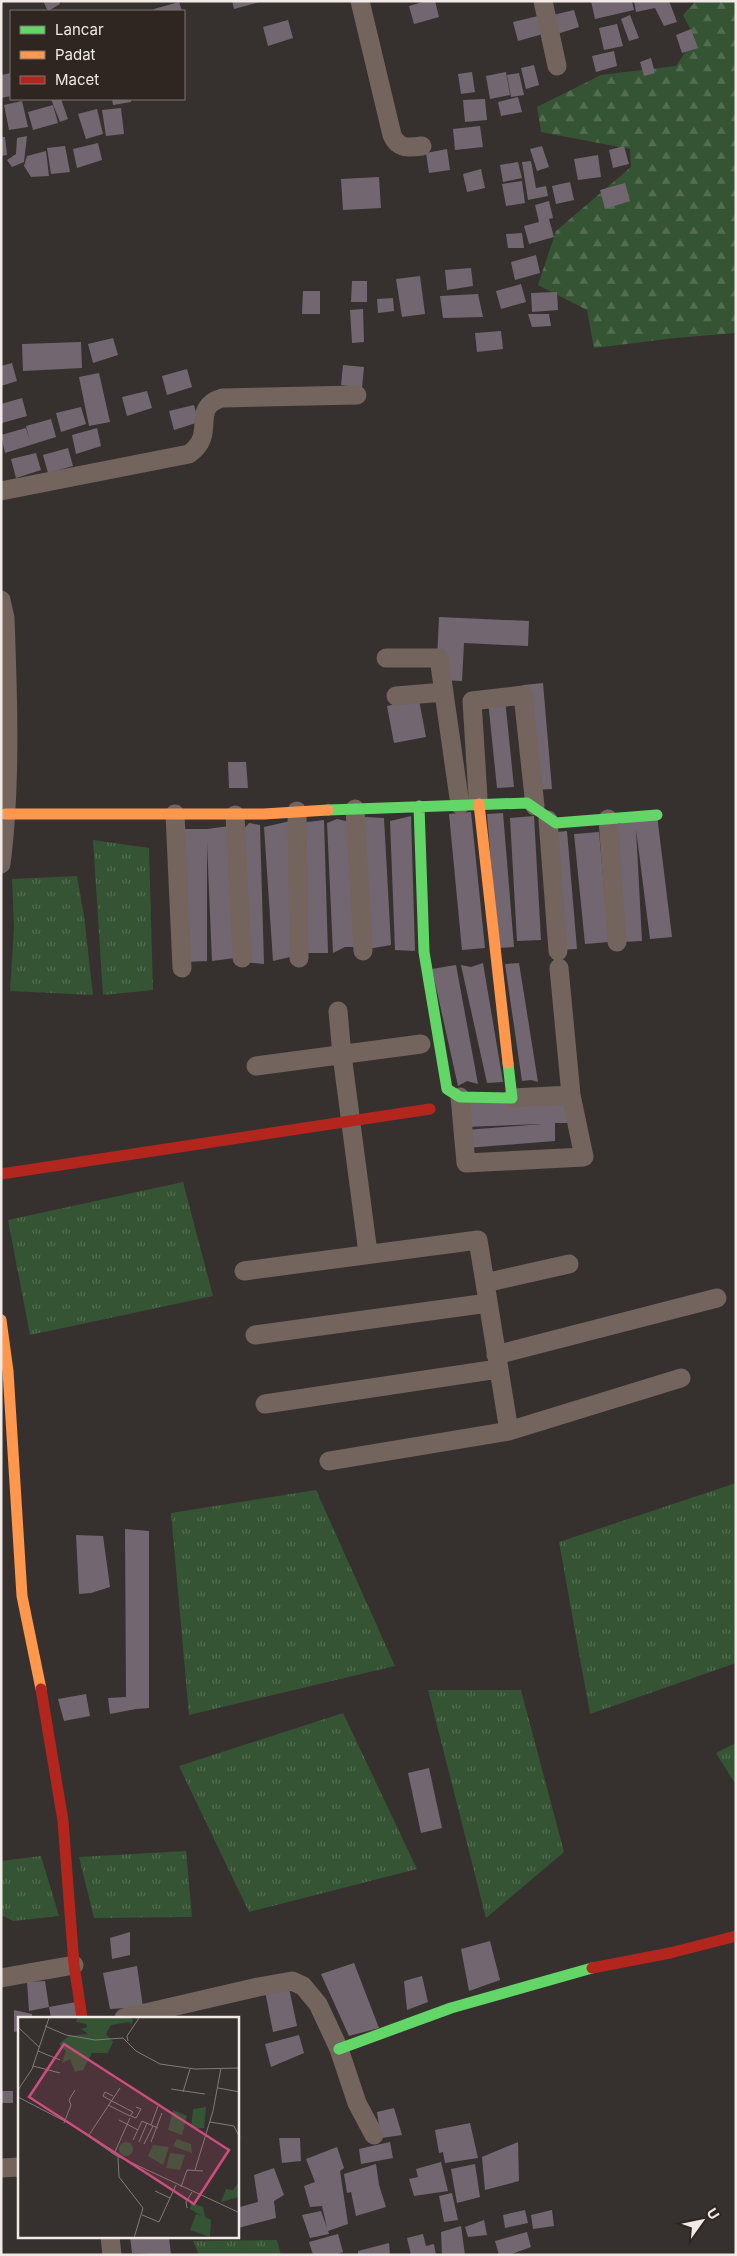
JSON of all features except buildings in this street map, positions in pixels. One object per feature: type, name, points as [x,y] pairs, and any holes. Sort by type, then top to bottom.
[{"type":"street","points":[[360,1],[392,135],[395,142],[405,148],[422,146]]},
{"type":"street","points":[[543,1],[557,66]]},
{"type":"street","points":[[1,491],[190,454],[198,448],[204,436],[205,409],[211,401],[222,398],[358,395]]},
{"type":"street","points":[[1,600],[5,618],[7,670],[5,814],[1,864]]},
{"type":"street","points":[[386,658],[440,658],[460,805]]},
{"type":"street","points":[[396,696],[444,692]]},
{"type":"street","points":[[512,1098],[479,800],[472,701],[523,696],[535,806]]},
{"type":"street","points":[[5,814],[235,815],[460,805],[479,800],[527,802],[535,806],[548,820],[562,823],[657,815]]},
{"type":"street","points":[[419,806],[424,952],[447,1089],[460,1097],[512,1098],[571,1095]]},
{"type":"street","points":[[355,809],[363,951]]},
{"type":"street","points":[[297,811],[299,958]]},
{"type":"street","points":[[174,814],[182,968]]},
{"type":"street","points":[[235,815],[242,958]]},
{"type":"street","points":[[460,1097],[466,1162],[584,1157],[571,1095],[558,959],[548,820]]},
{"type":"street","points":[[608,820],[616,942]]},
{"type":"street","points":[[338,1010],[350,1121],[368,1253]]},
{"type":"street","points":[[256,1066],[421,1044]]},
{"type":"street","points":[[1,1174],[430,1109]]},
{"type":"street","points":[[244,1271],[368,1253],[478,1240],[509,1431]]},
{"type":"street","points":[[484,1283],[569,1264]]},
{"type":"street","points":[[265,1404],[497,1362],[717,1298]]},
{"type":"street","points":[[255,1335],[488,1303]]},
{"type":"street","points":[[1,1320],[8,1371],[15,1508],[22,1596],[39,1676],[63,1821],[74,1965],[82,2017]]},
{"type":"street","points":[[329,1461],[509,1431],[681,1378]]},
{"type":"street","points":[[339,2049],[451,2008],[600,1966],[736,1936]]},
{"type":"street","points":[[1,1978],[74,1965]]},
{"type":"street","points":[[128,2017],[292,1981],[304,1986],[318,2004],[339,2049],[357,2103],[374,2135]]},
{"type":"street","points":[[1,2168],[18,2167]]},
{"type":"street","points":[[110,2238],[112,2255]]},
{"type":"green space","points":[[696,1],[736,1],[736,333],[594,348],[587,310],[538,285],[556,231],[631,167],[630,149],[541,132],[537,107],[601,75],[676,66],[695,38],[683,15]]},
{"type":"green space","points":[[93,840],[149,848],[153,990],[103,995]]},
{"type":"green space","points":[[77,876],[84,916],[93,995],[10,991],[14,928],[12,879]]},
{"type":"green space","points":[[183,1182],[213,1296],[30,1335],[8,1220]]},
{"type":"green space","points":[[736,1483],[736,1663],[590,1714],[559,1542]]},
{"type":"green space","points":[[316,1490],[395,1666],[189,1715],[171,1513]]},
{"type":"green space","points":[[428,1690],[521,1690],[564,1852],[486,1918]]},
{"type":"green space","points":[[343,1713],[417,1869],[249,1912],[179,1766]]},
{"type":"green space","points":[[736,1743],[736,1785],[716,1753]]},
{"type":"green space","points":[[186,1851],[192,1917],[94,1918],[79,1857]]},
{"type":"green space","points":[[41,1856],[59,1916],[13,1921],[1,1915],[1,1861]]},
{"type":"green space","points":[[277,2240],[281,2255],[199,2255],[193,2241]]},
{"type":"traffic: fast","points":[[328,810],[527,803],[556,823],[657,815]]},
{"type":"traffic: fast","points":[[419,806],[424,952],[447,1089],[460,1097],[512,1098],[508,1063]]},
{"type":"traffic: fast","points":[[339,2049],[451,2008],[592,1968]]},
{"type":"traffic: slow","points":[[479,804],[508,1063]]},
{"type":"traffic: slow","points":[[5,814],[264,814],[328,810]]},
{"type":"traffic: slow","points":[[1,1320],[8,1371],[22,1596],[41,1689]]},
{"type":"traffic: jam","points":[[1,1174],[430,1109]]},
{"type":"traffic: jam","points":[[41,1689],[63,1821],[74,1965],[82,2017]]},
{"type":"traffic: jam","points":[[592,1968],[670,1953],[736,1936]]}]
